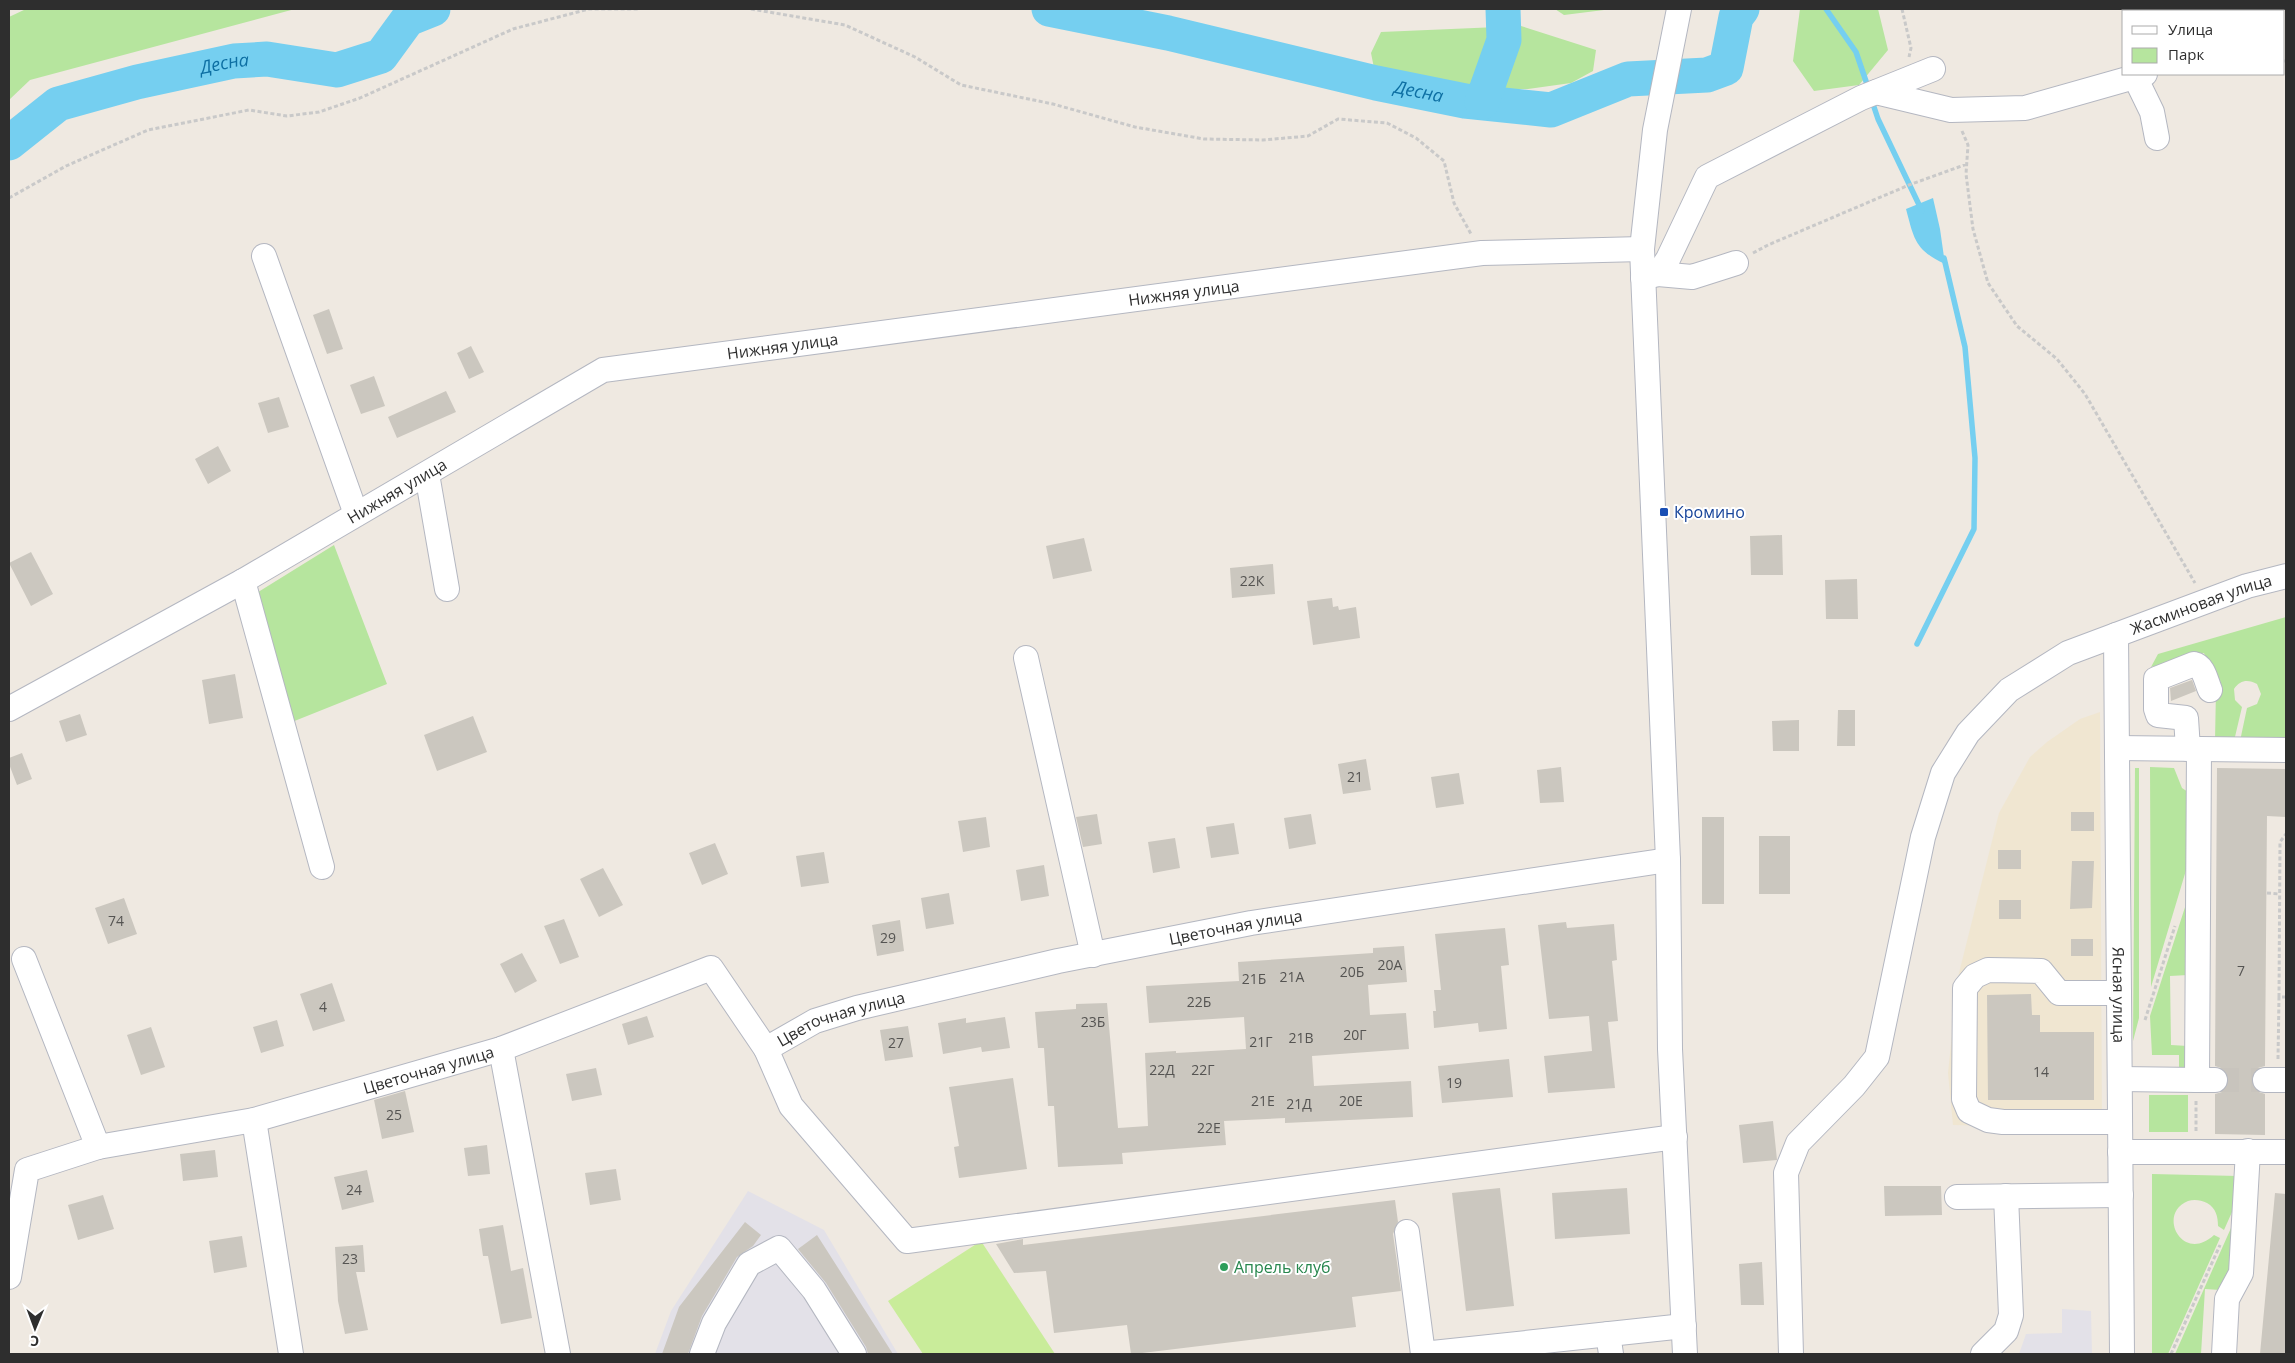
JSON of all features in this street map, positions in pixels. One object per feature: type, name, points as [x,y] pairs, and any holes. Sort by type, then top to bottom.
[{"type":"street","points":[[1679,9],[1655,130],[1642,249],[1651,276],[1668,860],[1670,1049],[1685,1354]]},
{"type":"street","points":[[1651,276],[1668,259],[1707,177],[1868,95],[1933,69]]},
{"type":"street","points":[[1868,95],[1951,110],[2025,108],[2140,75],[2152,112],[2157,138]]},
{"type":"street","name":"Нижняя улица","points":[[9,709],[243,581],[603,370],[1482,253],[1642,249]]},
{"type":"street","points":[[264,256],[356,514]]},
{"type":"street","points":[[1651,276],[1692,277],[1736,263]]},
{"type":"street","points":[[427,474],[448,589]]},
{"type":"street","name":"Жасминовая улица","points":[[1791,1354],[1786,1173],[1798,1143],[1854,1086],[1876,1057],[1923,837],[1943,773],[1968,733],[2009,690],[2068,653],[2247,586],[2286,576]]},
{"type":"street","points":[[243,581],[322,867]]},
{"type":"street","name":"Ясная улица","points":[[2116,635],[2122,1354]]},
{"type":"street","points":[[1026,658],[1093,954]]},
{"type":"street","points":[[2120,1079],[2206,1080],[2193,749],[2186,718],[2158,715],[2156,709],[2156,679],[2194,664],[2201,668],[2210,690]]},
{"type":"street","points":[[2117,748],[2286,750]]},
{"type":"street","name":"Цветочная улица","points":[[9,1278],[27,1170],[98,1147],[254,1120],[501,1049],[711,968],[766,1049],[815,1021],[857,1008],[1093,954],[1251,924],[1668,860]]},
{"type":"street","points":[[24,959],[98,1147]]},
{"type":"street","points":[[2119,993],[2059,993],[2040,971],[1988,970],[1975,976],[1965,988],[1964,1099],[1969,1112],[1988,1120],[2003,1122],[2120,1122]]},
{"type":"street","points":[[501,1049],[558,1354]]},
{"type":"street","points":[[766,1049],[791,1106],[907,1241],[1675,1137]]},
{"type":"street","points":[[254,1120],[291,1354]]},
{"type":"street","points":[[2224,1354],[2227,1299],[2241,1273],[2248,1151]]},
{"type":"street","points":[[2120,1152],[2286,1152]]},
{"type":"street","points":[[1983,1354],[2006,1330],[2011,1315],[2006,1196]]},
{"type":"street","points":[[1957,1197],[2121,1196]]},
{"type":"street","points":[[1407,1232],[1423,1354],[1610,1344],[1684,1326]]},
{"type":"street","points":[[702,1354],[714,1323],[749,1264],[779,1248],[814,1290],[854,1354]]},
{"type":"path","points":[[9,198],[66,166],[148,130],[249,110],[287,116],[319,112],[360,98],[513,29],[589,9],[640,9]]},
{"type":"path","points":[[751,9],[845,25],[915,57],[961,85],[1053,104],[1135,127],[1204,139],[1263,140],[1308,136],[1338,120],[1387,123],[1416,138],[1444,161],[1454,203],[1482,253]]},
{"type":"path","points":[[1902,9],[1911,48],[1905,80]]},
{"type":"path","points":[[1951,110],[1968,145],[1966,174],[1973,229],[1988,283],[2016,326],[2057,359],[2085,394],[2206,601]]},
{"type":"path","points":[[1736,263],[1768,244],[1967,164]]},
{"type":"path","points":[[2276,1080],[2280,842],[2286,834]]},
{"type":"path","points":[[2267,893],[2279,894]]},
{"type":"path","points":[[2145,1020],[2177,920]]},
{"type":"path","points":[[2278,997],[2286,997]]},
{"type":"path","points":[[2196,1152],[2206,1080]]},
{"type":"path","points":[[2170,1354],[2222,1240]]},
{"type":"shaded area","points":[[2100,712],[2102,1129],[1953,1125],[1948,1073],[1958,977],[1999,813],[2030,757],[2047,742],[2080,719]]},
{"type":"shaded area","points":[[748,1191],[824,1230],[898,1354],[655,1354],[671,1311]]},
{"type":"shaded area","points":[[2062,1309],[2091,1311],[2092,1354],[2019,1354],[2026,1334],[2062,1333]]},
{"type":"green space","points":[[26,9],[295,9],[30,80],[9,100],[9,17]]},
{"type":"green space","points":[[1555,9],[1612,9],[1564,15]]},
{"type":"green space","points":[[1800,9],[1878,9],[1888,50],[1859,85],[1814,91],[1793,61]]},
{"type":"green space","points":[[1521,26],[1596,50],[1593,71],[1571,83],[1528,89],[1459,90],[1375,73],[1371,53],[1381,32]]},
{"type":"green space","points":[[334,545],[387,684],[287,724],[255,594]]},
{"type":"green space","points":[[2286,617],[2286,742],[2240,741],[2247,708],[2257,704],[2261,694],[2257,684],[2250,681],[2242,682],[2234,689],[2235,700],[2242,707],[2234,741],[2215,741],[2216,689],[2204,653],[2151,667],[2158,654]]},
{"type":"green space","points":[[2150,767],[2174,768],[2182,788],[2188,792],[2187,867],[2151,987]]},
{"type":"green space","points":[[2135,768],[2139,768],[2139,1018],[2133,1041]]},
{"type":"green space","points":[[2187,901],[2188,975],[2170,976],[2171,1045],[2188,1046],[2188,1067],[2179,1067],[2179,1055],[2152,1055],[2150,1016]]},
{"type":"green space","points":[[2149,1095],[2188,1095],[2188,1132],[2149,1132]]},
{"type":"green space","points":[[2152,1174],[2238,1176],[2236,1203],[2224,1230],[2218,1226],[2217,1216],[2213,1207],[2202,1201],[2188,1201],[2179,1207],[2174,1216],[2177,1234],[2192,1244],[2203,1242],[2214,1235],[2220,1238],[2168,1354],[2152,1354]]},
{"type":"green space","points":[[2235,1219],[2233,1271],[2220,1290],[2205,1289],[2201,1354],[2175,1354]]},
{"type":"green space","points":[[981,1241],[1055,1354],[923,1354],[888,1301]]},
{"type":"water","points":[[1933,198],[1945,264],[1927,254],[1917,242],[1906,209]]},
{"type":"building","points":[[329,309],[343,349],[327,354],[313,315]]},
{"type":"building","points":[[471,346],[484,372],[469,379],[457,353]]},
{"type":"building","points":[[374,376],[385,406],[361,414],[350,385]]},
{"type":"building","points":[[446,391],[456,412],[397,438],[388,417]]},
{"type":"building","points":[[279,397],[289,427],[268,433],[258,403]]},
{"type":"building","points":[[218,446],[231,471],[208,484],[195,459]]},
{"type":"building","points":[[1782,535],[1783,575],[1751,575],[1750,536]]},
{"type":"building","points":[[1084,538],[1092,571],[1053,579],[1046,546]]},
{"type":"building","points":[[31,552],[53,594],[31,606],[9,563]]},
{"type":"building","points":[[1273,564],[1275,594],[1232,598],[1230,568]]},
{"type":"building","points":[[1857,579],[1858,619],[1826,619],[1825,580]]},
{"type":"building","points":[[1332,598],[1333,607],[1338,606],[1339,610],[1356,607],[1360,638],[1313,645],[1307,601]]},
{"type":"building","points":[[235,674],[243,718],[209,724],[202,680]]},
{"type":"building","points":[[2192,680],[2196,691],[2171,701],[2170,688]]},
{"type":"building","points":[[1838,710],[1855,710],[1855,746],[1837,746]]},
{"type":"building","points":[[80,714],[87,735],[66,742],[59,721]]},
{"type":"building","points":[[473,716],[487,752],[437,771],[424,735]]},
{"type":"building","points":[[1799,720],[1799,751],[1773,751],[1772,721]]},
{"type":"building","points":[[22,753],[32,779],[17,785],[9,764],[9,758]]},
{"type":"building","points":[[1366,759],[1371,790],[1343,794],[1338,764]]},
{"type":"building","points":[[1561,767],[1564,802],[1540,803],[1537,770]]},
{"type":"building","points":[[2217,768],[2286,769],[2286,817],[2267,816],[2265,1066],[2258,1068],[2251,1080],[2253,1087],[2265,1094],[2265,1135],[2215,1134],[2215,1094],[2222,1092],[2229,1080],[2227,1073],[2215,1066]]},
{"type":"building","points":[[1459,773],[1464,804],[1436,808],[1431,777]]},
{"type":"building","points":[[2071,812],[2094,812],[2094,831],[2071,831]]},
{"type":"building","points":[[1097,814],[1102,844],[1083,847],[1076,817]]},
{"type":"building","points":[[1311,814],[1316,844],[1289,849],[1284,818]]},
{"type":"building","points":[[986,817],[990,847],[963,852],[958,821]]},
{"type":"building","points":[[1702,817],[1724,817],[1724,904],[1702,904]]},
{"type":"building","points":[[1234,823],[1239,854],[1211,858],[1206,827]]},
{"type":"building","points":[[1759,836],[1790,836],[1790,894],[1759,894]]},
{"type":"building","points":[[1175,838],[1180,868],[1153,873],[1148,842]]},
{"type":"building","points":[[715,843],[728,874],[702,885],[689,853]]},
{"type":"building","points":[[1998,850],[2021,850],[2021,869],[1998,869]]},
{"type":"building","points":[[824,852],[829,883],[801,887],[796,856]]},
{"type":"building","points":[[2072,861],[2094,861],[2092,908],[2070,909]]},
{"type":"building","points":[[1044,865],[1049,896],[1021,901],[1016,870]]},
{"type":"building","points":[[603,868],[623,905],[599,917],[580,879]]},
{"type":"building","points":[[949,893],[954,924],[926,929],[921,898]]},
{"type":"building","points":[[124,898],[137,934],[108,944],[95,908]]},
{"type":"building","points":[[1999,900],[2021,900],[2021,919],[1999,919]]},
{"type":"building","points":[[564,919],[579,957],[560,964],[544,926]]},
{"type":"building","points":[[900,920],[904,951],[877,956],[872,925]]},
{"type":"building","points":[[1566,922],[1567,928],[1614,924],[1617,960],[1612,961],[1618,1021],[1608,1022],[1615,1088],[1548,1093],[1544,1056],[1592,1051],[1589,1016],[1549,1019],[1538,925]]},
{"type":"building","points":[[1505,928],[1509,965],[1501,966],[1507,1029],[1479,1032],[1478,1023],[1434,1028],[1433,1011],[1436,1011],[1434,990],[1441,990],[1435,934]]},
{"type":"building","points":[[2071,939],[2093,939],[2093,956],[2071,956]]},
{"type":"building","points":[[1404,946],[1407,982],[1368,985],[1370,1015],[1406,1013],[1409,1049],[1312,1056],[1314,1086],[1411,1081],[1413,1117],[1285,1123],[1285,1118],[1224,1121],[1226,1145],[1122,1153],[1123,1164],[1058,1167],[1054,1106],[1048,1106],[1044,1048],[1038,1048],[1035,1012],[1076,1009],[1076,1004],[1107,1003],[1118,1128],[1148,1126],[1145,1053],[1246,1049],[1244,1017],[1149,1023],[1146,986],[1239,981],[1238,962],[1373,953],[1373,948]]},
{"type":"building","points":[[522,953],[537,981],[515,993],[500,964]]},
{"type":"building","points":[[332,983],[345,1021],[313,1031],[300,994]]},
{"type":"building","points":[[2031,994],[2032,1015],[2040,1015],[2040,1032],[2094,1032],[2094,1100],[1988,1100],[1987,995]]},
{"type":"building","points":[[647,1016],[654,1037],[628,1045],[622,1024]]},
{"type":"building","points":[[1005,1017],[1010,1048],[982,1052],[981,1047],[943,1054],[938,1023],[966,1018],[966,1023]]},
{"type":"building","points":[[277,1020],[284,1046],[261,1053],[253,1027]]},
{"type":"building","points":[[908,1026],[913,1057],[885,1061],[880,1030]]},
{"type":"building","points":[[151,1027],[165,1067],[141,1075],[127,1035]]},
{"type":"building","points":[[1509,1059],[1513,1097],[1442,1103],[1438,1066]]},
{"type":"building","points":[[596,1068],[602,1095],[572,1101],[566,1074]]},
{"type":"building","points":[[1013,1078],[1027,1169],[959,1178],[954,1147],[959,1146],[949,1087]]},
{"type":"building","points":[[405,1091],[414,1132],[382,1139],[374,1100]]},
{"type":"building","points":[[1773,1121],[1777,1160],[1743,1163],[1739,1125]]},
{"type":"building","points":[[487,1145],[490,1174],[468,1176],[464,1148]]},
{"type":"building","points":[[215,1150],[218,1177],[183,1181],[180,1154]]},
{"type":"building","points":[[616,1169],[621,1200],[590,1205],[585,1173]]},
{"type":"building","points":[[367,1170],[374,1202],[342,1210],[334,1177]]},
{"type":"building","points":[[1884,1186],[1941,1186],[1942,1215],[1885,1216]]},
{"type":"building","points":[[1500,1188],[1514,1306],[1466,1311],[1452,1193]]},
{"type":"building","points":[[1627,1188],[1630,1234],[1555,1239],[1552,1193]]},
{"type":"building","points":[[2275,1193],[2286,1194],[2286,1354],[2260,1354]]},
{"type":"building","points":[[103,1195],[114,1229],[78,1240],[68,1205]]},
{"type":"building","name":"Апрель клуб","points":[[1395,1200],[1398,1222],[1393,1234],[1401,1291],[1352,1297],[1356,1327],[1134,1354],[1131,1354],[1127,1325],[1054,1333],[1046,1271],[1014,1273],[996,1244],[1023,1239],[1023,1245]]},
{"type":"building","points":[[745,1222],[761,1235],[753,1246],[737,1257],[702,1316],[688,1354],[662,1354],[679,1307]]},
{"type":"building","points":[[503,1225],[511,1271],[523,1268],[532,1318],[501,1324],[488,1256],[483,1256],[479,1229]]},
{"type":"building","points":[[817,1235],[893,1354],[868,1354],[866,1347],[826,1283],[798,1249]]},
{"type":"building","points":[[242,1236],[247,1267],[214,1273],[209,1241]]},
{"type":"building","points":[[363,1245],[365,1272],[356,1272],[368,1330],[345,1334],[338,1301],[335,1247]]},
{"type":"building","points":[[1762,1262],[1764,1305],[1741,1305],[1739,1264]]},
{"type":"waterway","name":"Десна","points":[[9,143],[58,104],[137,82],[234,61],[267,59],[337,70],[381,56],[408,19],[433,9]]},
{"type":"waterway","name":"Десна","points":[[1049,9],[1168,33],[1376,83],[1465,101],[1551,110],[1628,79],[1707,75],[1726,68],[1736,17],[1742,9]]},
{"type":"waterway","points":[[1482,102],[1504,40],[1503,9]]},
{"type":"waterway","points":[[1826,9],[1856,52],[1869,90]]},
{"type":"waterway","points":[[1871,98],[1878,119],[1922,211]]},
{"type":"waterway","points":[[1917,644],[1974,529],[1975,458],[1965,347],[1944,258]]},
{"type":"tunnel","points":[[2215,1080],[2265,1080]]},
{"type":"place","name":"Кромино","points":[[1664,512]]},
{"type":"place","name":"Апрель клуб","points":[[1224,1267]]}]
